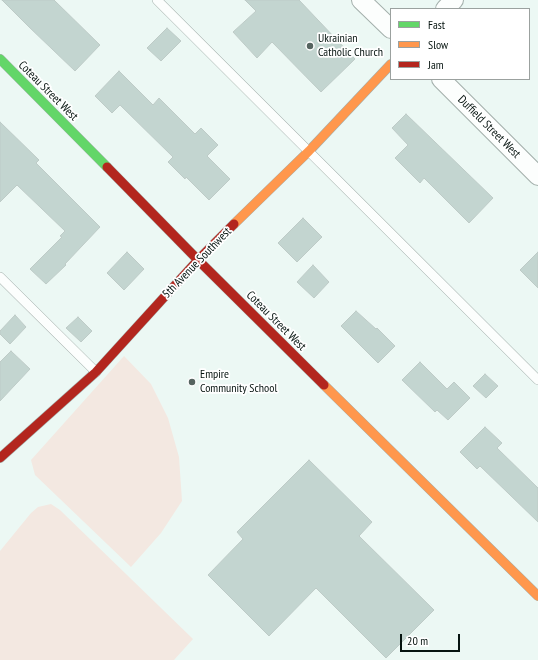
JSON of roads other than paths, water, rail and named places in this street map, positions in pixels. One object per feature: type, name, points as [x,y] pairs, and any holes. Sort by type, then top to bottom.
[{"type":"street","points":[[361,0],[390,29]]},
{"type":"street","points":[[446,8],[454,0]]},
{"type":"street","name":"Coteau Street West","points":[[0,60],[198,260],[538,596]]},
{"type":"street","name":"5th Avenue Southwest","points":[[0,458],[96,372],[198,260],[309,151],[390,65]]},
{"type":"street","name":"Duffield Street West","points":[[442,80],[538,176]]},
{"type":"lane","points":[[157,0],[538,380]]},
{"type":"lane","points":[[0,277],[96,372]]},
{"type":"place","name":"Ukrainian Catholic Church","points":[[310,46]]},
{"type":"place","name":"Empire Community School","points":[[192,382]]}]
